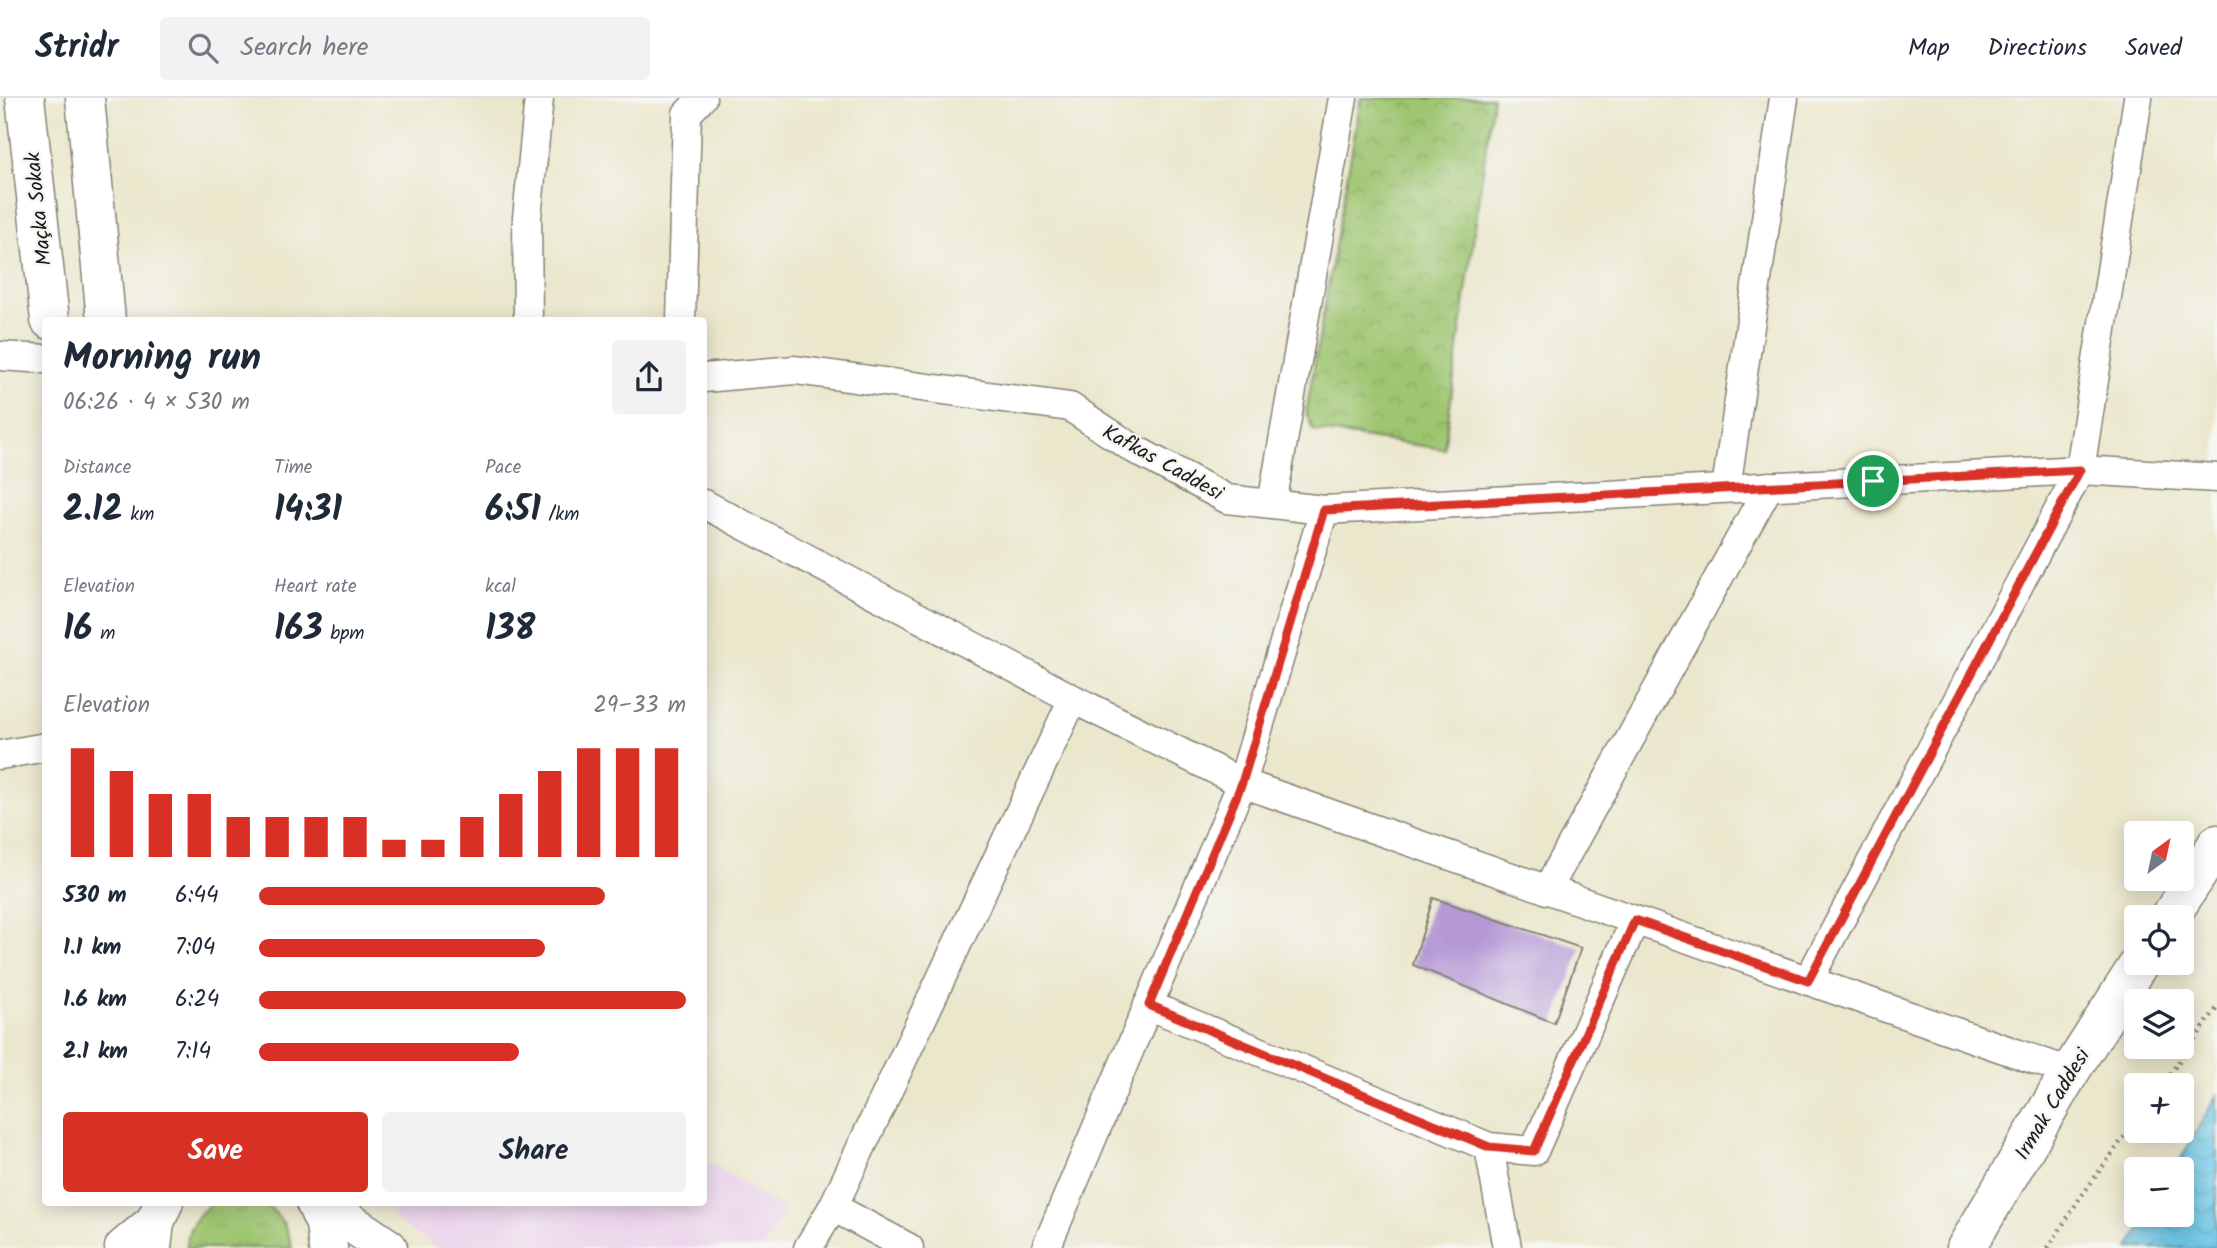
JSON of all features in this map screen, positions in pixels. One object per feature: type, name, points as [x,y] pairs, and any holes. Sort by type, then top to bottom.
[{"type":"main road","name":"Maçka Sokak","points":[[25,98],[50,317]]},
{"type":"main road","points":[[85,98],[106,317]]},
{"type":"main road","points":[[2178,905],[2217,844]]},
{"type":"main road","name":"Irmak Caddesi","points":[[1966,1248],[2070,1072],[2132,975]]},
{"type":"main road","points":[[319,1206],[326,1224],[328,1248]]},
{"type":"main road","points":[[324,1206],[388,1248]]},
{"type":"main road","points":[[124,1248],[156,1219]]},
{"type":"street","points":[[528,317],[527,218],[539,98]]},
{"type":"street","points":[[681,317],[687,114],[702,98]]},
{"type":"street","points":[[1272,503],[1343,98]]},
{"type":"street","points":[[1726,488],[1784,98]]},
{"type":"street","points":[[1808,981],[2080,470],[2138,98]]},
{"type":"street","points":[[0,356],[42,359]]},
{"type":"street","name":"Kafkas Caddesi","points":[[707,378],[795,370],[1070,408],[1134,449],[1227,499],[1324,510],[2080,470],[2217,478]]},
{"type":"street","points":[[1547,890],[1769,486]]},
{"type":"street","points":[[707,506],[1073,699],[1242,783],[2070,1072]]},
{"type":"street","points":[[1046,1248],[1242,783],[1324,510]]},
{"type":"street","points":[[808,1248],[833,1207],[1073,699]]},
{"type":"street","points":[[0,755],[42,748]]},
{"type":"street","points":[[1149,1005],[1489,1147],[1534,1151],[1635,920]]},
{"type":"street","points":[[1489,1147],[1507,1248]]},
{"type":"street","points":[[833,1207],[909,1248]]},
{"type":"path","points":[[2171,1073],[2217,1008]]},
{"type":"path","points":[[2048,1248],[2124,1137]]},
{"type":"shaded area","points":[[707,1160],[784,1210],[764,1248],[436,1248],[398,1222],[388,1206],[707,1206]]},
{"type":"green space","points":[[1361,98],[1493,98],[1444,449],[1313,430],[1306,413]]},
{"type":"green space","points":[[209,1206],[268,1206],[283,1223],[292,1248],[187,1248],[194,1221]]},
{"type":"water","points":[[2217,1095],[2217,1248],[2129,1248],[2141,1227],[2194,1227],[2194,1157],[2182,1157],[2190,1143],[2194,1143],[2194,1136]]},
{"type":"building","points":[[1433,898],[1581,948],[1554,1023],[1413,965]]},
{"type":"route","points":[[2080,470],[1808,981],[1635,920],[1534,1151],[1489,1147],[1149,1005],[1242,783],[1324,510],[1873,481],[2080,470]]}]
